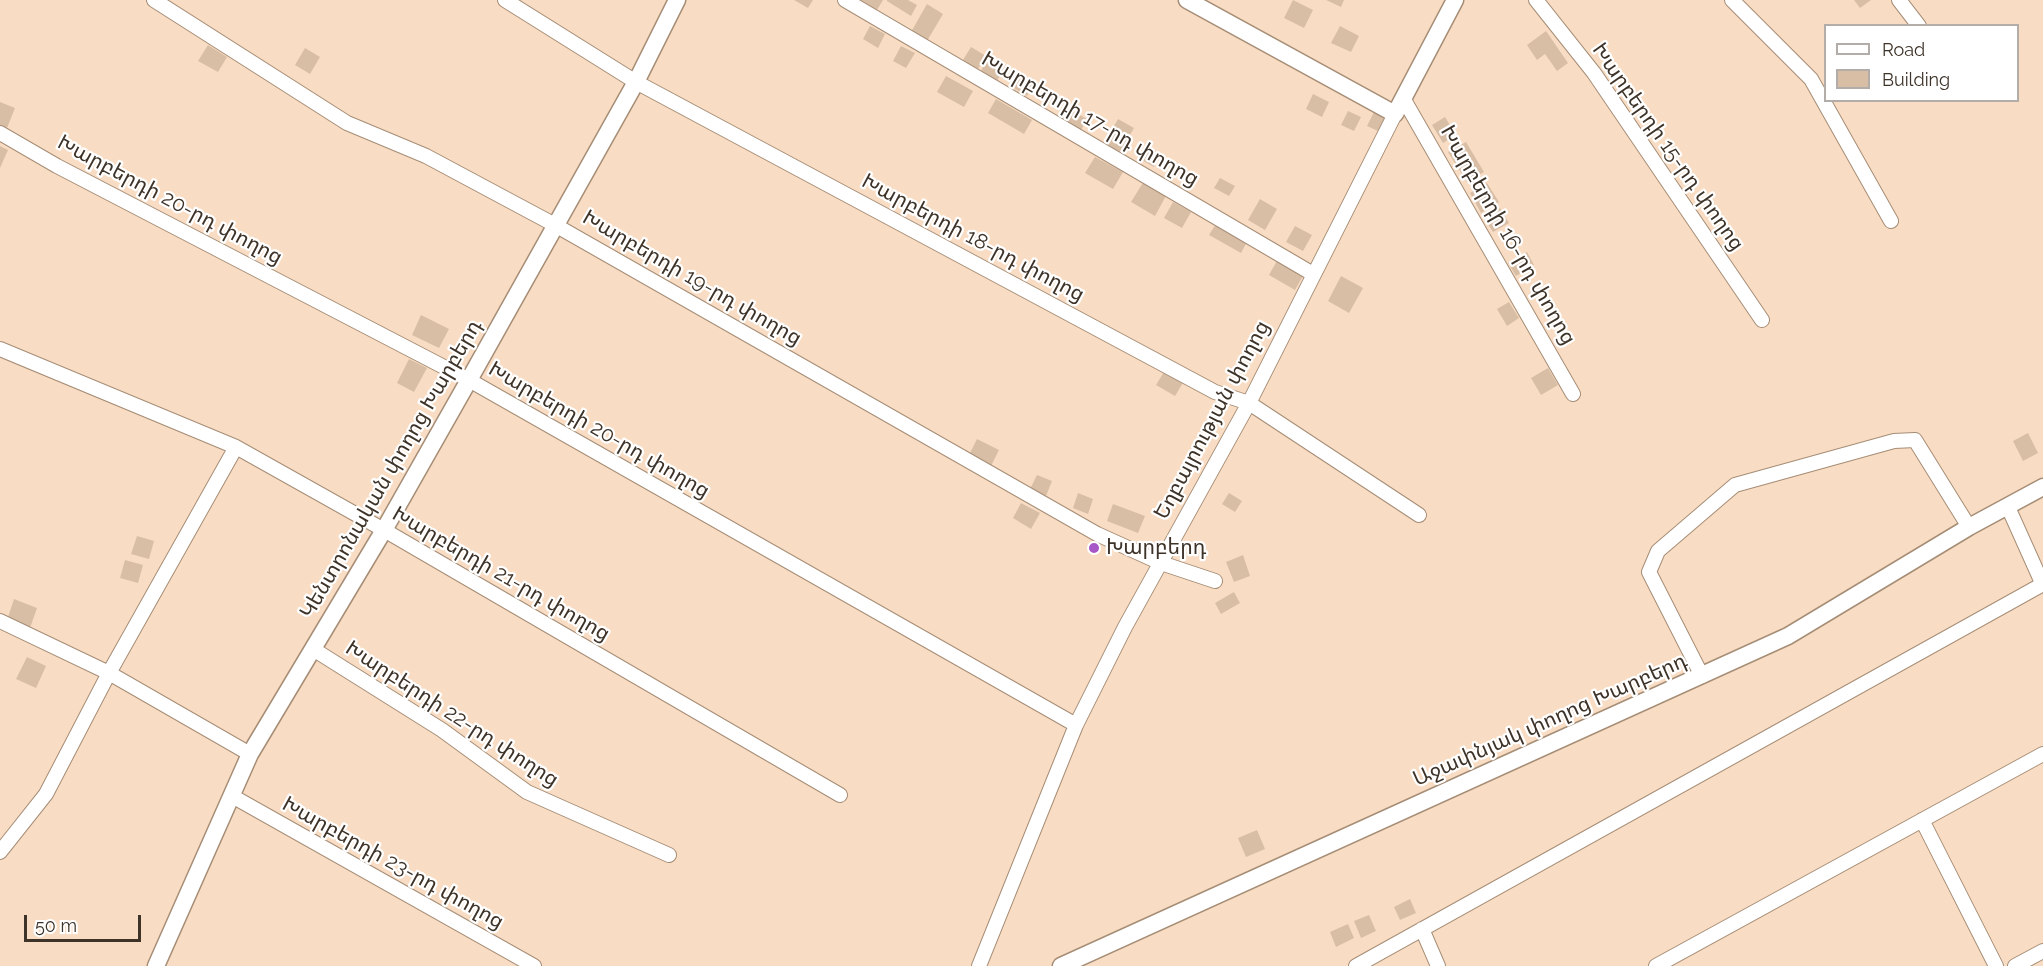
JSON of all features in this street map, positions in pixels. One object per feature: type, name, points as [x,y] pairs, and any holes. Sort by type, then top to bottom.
[{"type":"street","name":"Խարբերդի 19-րդ փողոց","points":[[154,0],[347,123],[426,156],[555,225],[1097,534],[1161,563],[1215,581]]},
{"type":"street","name":"Խարբերդի 18-րդ փողոց","points":[[505,0],[636,82],[1215,392],[1249,403],[1419,515]]},
{"type":"street","name":"Կենտրոնական փողոց Խարբերդ","points":[[156,966],[250,754],[384,530],[469,380],[636,82],[677,0]]},
{"type":"street","name":"Խարբերդի 17-րդ փողոց","points":[[845,0],[1313,274]]},
{"type":"street","points":[[1187,0],[1395,114]]},
{"type":"street","name":"Եղբայրության փողոց","points":[[979,966],[1076,725],[1125,627],[1249,403],[1455,0]]},
{"type":"street","name":"Խարբերդի 15-րդ փողոց","points":[[1536,0],[1594,73],[1762,321]]},
{"type":"street","points":[[1732,0],[1811,79],[1891,221]]},
{"type":"street","points":[[1899,0],[1917,24]]},
{"type":"street","name":"Խարբերդի 16-րդ փողոց","points":[[1404,98],[1573,394]]},
{"type":"street","name":"Խարբերդի 20-րդ փողոց","points":[[0,133],[67,171],[469,380],[1076,725]]},
{"type":"street","name":"Խարբերդի 21-րդ փողոց","points":[[0,349],[236,447],[384,530],[840,795]]},
{"type":"street","points":[[1702,676],[1649,572],[1658,551],[1734,485],[1894,441],[1915,440],[1969,527]]},
{"type":"street","points":[[0,852],[46,794],[109,673],[236,447]]},
{"type":"street","name":"Աջափնյակ փողոց Խարբերդ","points":[[1061,966],[1788,636],[1969,527],[2043,487]]},
{"type":"street","points":[[1356,966],[2043,585],[2008,507]]},
{"type":"street","points":[[0,621],[109,673],[250,754]]},
{"type":"street","name":"Խարբերդի 22-րդ փողոց","points":[[313,649],[442,730],[527,792],[669,855]]},
{"type":"street","points":[[1656,966],[2043,754]]},
{"type":"street","name":"Խարբերդի 23-րդ փողոց","points":[[232,796],[534,966]]},
{"type":"street","points":[[1922,820],[1996,966]]},
{"type":"street","points":[[1422,929],[1438,966]]},
{"type":"street","points":[[2014,966],[2043,951]]},
{"type":"building","points":[[794,0],[813,0],[808,8]]},
{"type":"building","points":[[860,0],[883,0],[877,10]]},
{"type":"building","points":[[887,0],[908,0],[917,5],[911,16]]},
{"type":"building","points":[[1293,0],[1313,10],[1304,28],[1284,18]]},
{"type":"building","points":[[1326,0],[1344,0],[1341,7]]},
{"type":"building","points":[[1854,0],[1871,0],[1860,8]]},
{"type":"building","points":[[927,4],[943,14],[927,41],[911,32]]},
{"type":"building","points":[[870,26],[885,34],[878,48],[863,39]]},
{"type":"building","points":[[1340,26],[1359,36],[1351,52],[1331,43]]},
{"type":"building","points":[[1546,31],[1568,63],[1557,71],[1545,54],[1537,60],[1527,45]]},
{"type":"building","points":[[208,45],[227,57],[218,72],[198,61]]},
{"type":"building","points":[[901,46],[915,53],[906,68],[893,61]]},
{"type":"building","points":[[971,47],[986,56],[978,69],[963,60]]},
{"type":"building","points":[[305,48],[320,57],[310,74],[295,65]]},
{"type":"building","points":[[989,56],[1006,66],[997,81],[981,71]]},
{"type":"building","points":[[1019,75],[1034,84],[1027,96],[1012,87]]},
{"type":"building","points":[[946,76],[973,91],[964,107],[937,92]]},
{"type":"building","points":[[1313,94],[1329,102],[1322,117],[1306,109]]},
{"type":"building","points":[[996,99],[1032,120],[1024,134],[988,113]]},
{"type":"building","points":[[0,102],[15,108],[7,128],[0,125]]},
{"type":"building","points":[[1066,107],[1087,119],[1081,130],[1060,118]]},
{"type":"building","points":[[1348,111],[1361,117],[1354,131],[1341,125]]},
{"type":"building","points":[[1374,112],[1387,118],[1380,132],[1367,126]]},
{"type":"building","points":[[1445,117],[1456,135],[1443,143],[1432,125]]},
{"type":"building","points":[[1118,119],[1134,128],[1120,152],[1104,143]]},
{"type":"building","points":[[1466,142],[1484,172],[1467,182],[1448,152]]},
{"type":"building","points":[[0,146],[8,150],[0,168]]},
{"type":"building","points":[[1148,147],[1161,154],[1154,167],[1140,159]]},
{"type":"building","points":[[1095,157],[1123,172],[1113,189],[1085,173]]},
{"type":"building","points":[[1220,178],[1235,186],[1229,196],[1214,188]]},
{"type":"building","points":[[1144,181],[1167,194],[1155,216],[1131,202]]},
{"type":"building","points":[[1487,183],[1499,202],[1481,213],[1470,193]]},
{"type":"building","points":[[1260,199],[1277,209],[1265,230],[1248,220]]},
{"type":"building","points":[[1173,202],[1191,212],[1182,228],[1164,218]]},
{"type":"building","points":[[1500,208],[1509,223],[1493,232],[1484,218]]},
{"type":"building","points":[[1217,222],[1248,240],[1241,253],[1209,235]]},
{"type":"building","points":[[1295,226],[1312,235],[1303,251],[1286,242]]},
{"type":"building","points":[[1527,252],[1534,265],[1516,276],[1508,263]]},
{"type":"building","points":[[1278,259],[1304,274],[1295,290],[1269,275]]},
{"type":"building","points":[[1341,276],[1363,288],[1349,313],[1328,301]]},
{"type":"building","points":[[1509,302],[1519,318],[1507,326],[1497,309]]},
{"type":"building","points":[[421,315],[449,329],[439,348],[412,335]]},
{"type":"building","points":[[409,359],[427,368],[414,392],[397,383]]},
{"type":"building","points":[[1548,368],[1558,385],[1541,395],[1531,378]]},
{"type":"building","points":[[1165,370],[1184,381],[1175,396],[1156,385]]},
{"type":"building","points":[[2028,433],[2038,453],[2023,461],[2013,441]]},
{"type":"building","points":[[977,439],[999,450],[990,468],[968,457]]},
{"type":"building","points":[[1037,475],[1052,481],[1046,496],[1030,489]]},
{"type":"building","points":[[1078,493],[1093,499],[1088,514],[1073,508]]},
{"type":"building","points":[[1229,493],[1242,501],[1235,512],[1222,504]]},
{"type":"building","points":[[1021,503],[1040,513],[1031,529],[1013,518]]},
{"type":"building","points":[[1113,504],[1145,516],[1138,533],[1107,521]]},
{"type":"building","points":[[137,536],[154,541],[149,559],[131,554]]},
{"type":"building","points":[[1243,555],[1250,576],[1234,582],[1226,562]]},
{"type":"building","points":[[125,560],[143,565],[138,583],[120,578]]},
{"type":"building","points":[[1234,592],[1240,603],[1221,614],[1215,603]]},
{"type":"building","points":[[14,599],[37,608],[30,628],[7,620]]},
{"type":"building","points":[[27,657],[46,666],[36,688],[16,679]]},
{"type":"building","points":[[1257,830],[1265,849],[1246,857],[1238,838]]},
{"type":"building","points":[[1410,899],[1416,913],[1400,920],[1394,907]]},
{"type":"building","points":[[1369,915],[1376,931],[1361,938],[1354,921]]},
{"type":"building","points":[[1348,924],[1354,938],[1336,947],[1330,932]]},
{"type":"place","name":"Խարբերդ","points":[[1094,548]]}]
